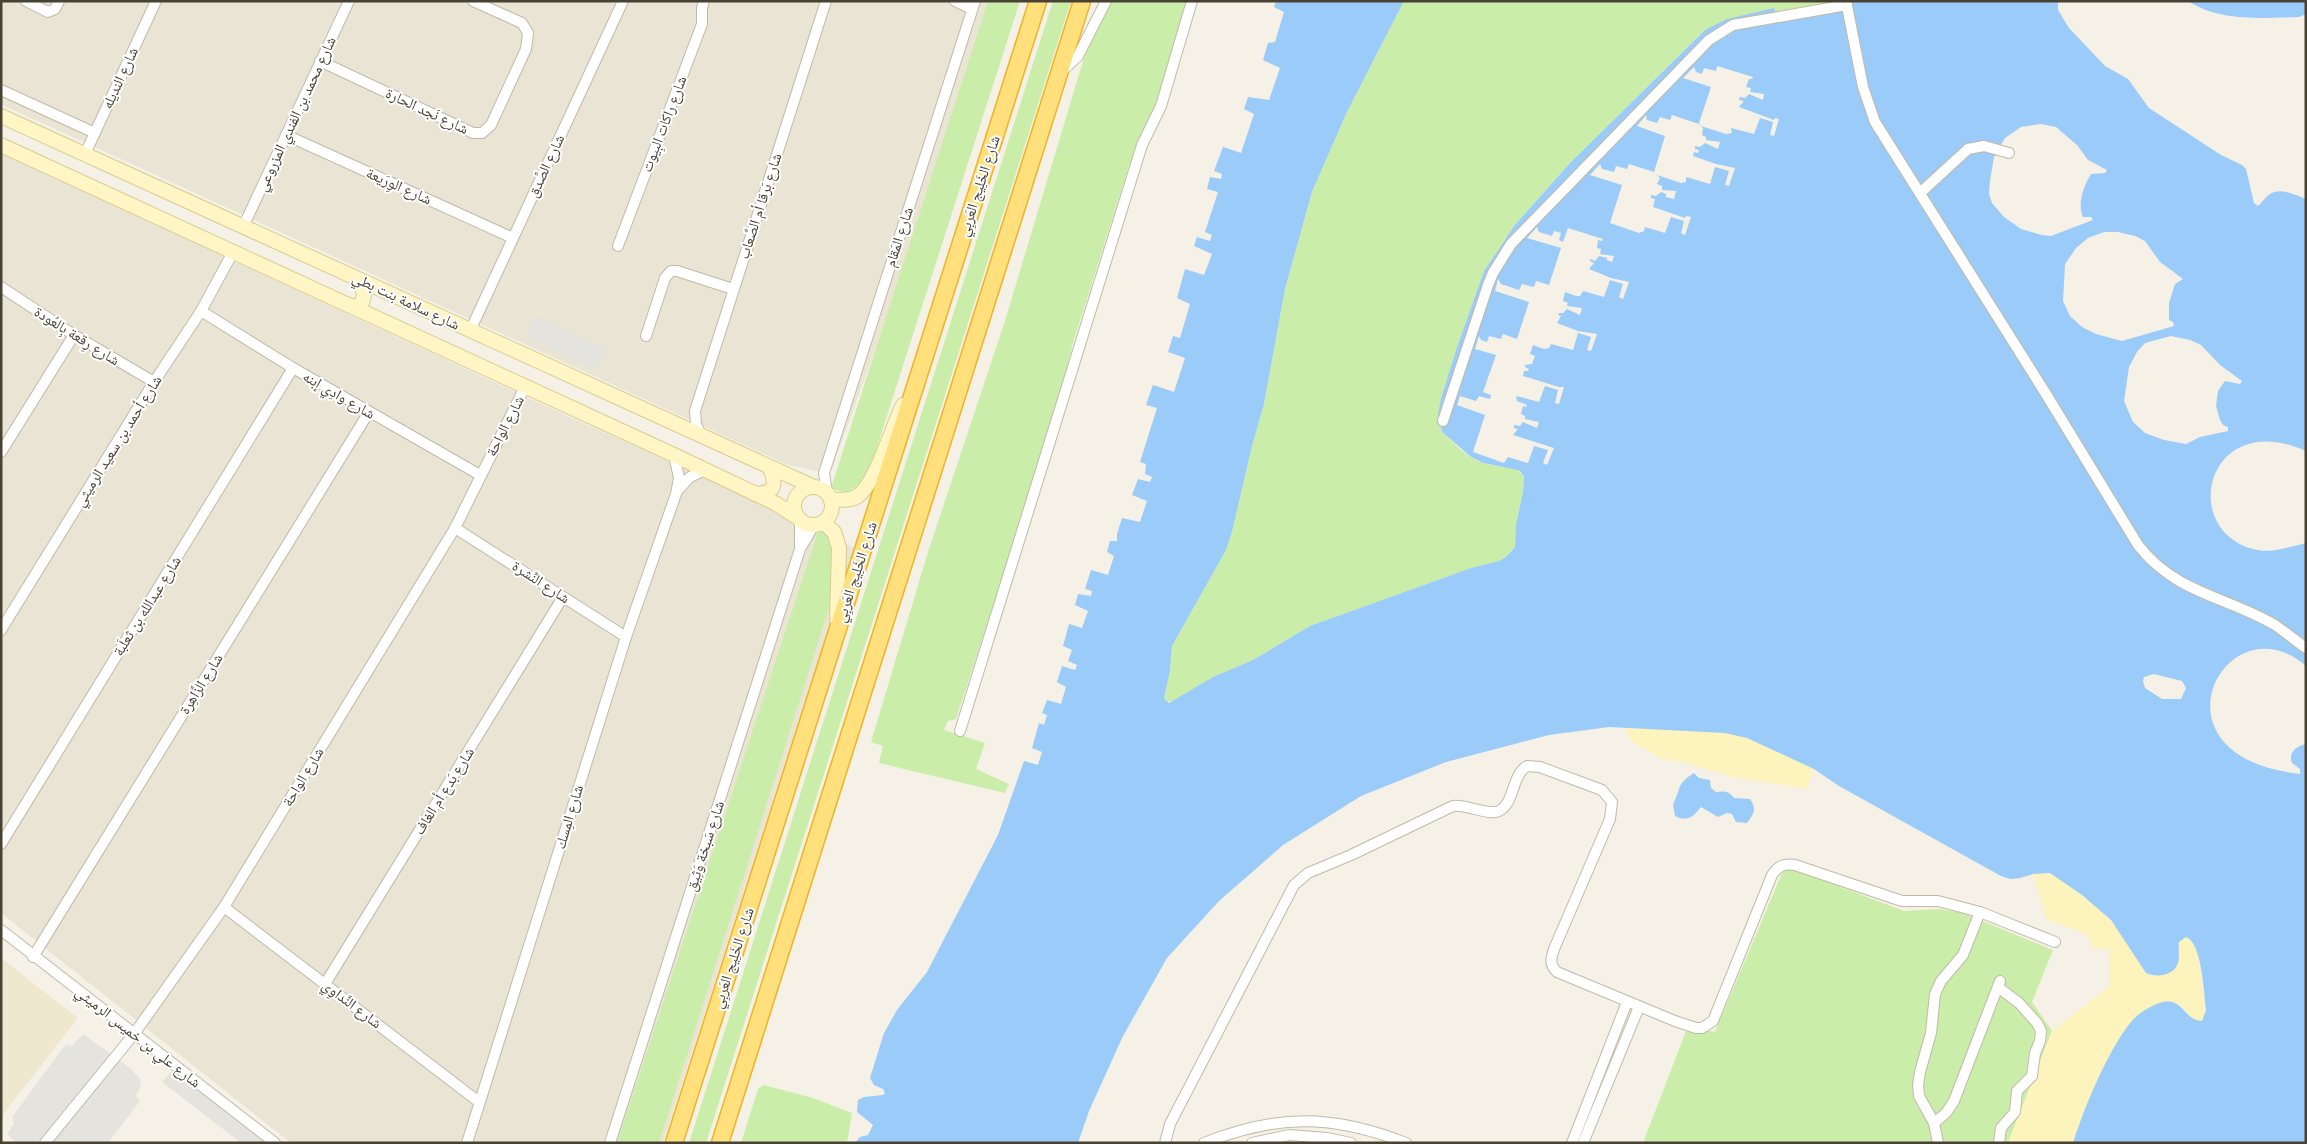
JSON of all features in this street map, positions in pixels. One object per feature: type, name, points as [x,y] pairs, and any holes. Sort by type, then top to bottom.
[{"type":"highway","name":"شارع الخَلِيج العَربِي","points":[[674,1143],[1038,1]]},
{"type":"highway","points":[[720,1143],[1082,1]]},
{"type":"highway","points":[[668,1143],[683,1115]]},
{"type":"main road","name":"شارع سلامة بنت بطي","points":[[1,116],[813,486]]},
{"type":"main road","name":"شارع سلامة بنت بطي","points":[[1,145],[674,455],[755,494],[799,518]]},
{"type":"main road","points":[[347,305],[357,307],[362,303],[364,295],[360,280]]},
{"type":"main road","points":[[829,496],[832,508],[829,516],[818,523],[807,524],[799,518],[794,507],[796,497],[802,490],[813,486],[829,496],[852,499],[863,491],[874,473],[901,408],[914,392]]},
{"type":"main road","points":[[755,494],[766,493],[772,489],[774,483],[770,468]]},
{"type":"main road","points":[[818,523],[834,532],[839,548],[837,629]]},
{"type":"street","points":[[26,1],[48,12],[55,9],[59,1]]},
{"type":"street","name":"شارع النديله","points":[[85,154],[156,1]]},
{"type":"street","name":"شارع محمد بن الفندي المزروعي","points":[[243,227],[349,1]]},
{"type":"street","name":"شارع نَجد الحارة","points":[[320,62],[473,133],[482,133],[491,125],[526,49],[528,33],[522,23],[473,1]]},
{"type":"street","name":"شارع الصِّدق","points":[[470,331],[623,1]]},
{"type":"street","name":"شارع راكات البِيوت","points":[[618,246],[702,26],[704,1]]},
{"type":"street","name":"شارع بَرقا أم الصَّعاب","points":[[695,411],[826,1]]},
{"type":"street","points":[[955,1],[973,5]]},
{"type":"street","points":[[1058,76],[1078,56],[1106,1]]},
{"type":"street","points":[[960,731],[1142,145],[1161,106],[1192,1]]},
{"type":"street","points":[[1443,422],[1492,273],[1511,244],[1586,168],[1676,72],[1709,40],[1733,25],[1846,3],[1867,104],[1875,122],[2046,394],[2124,524],[2146,556],[2178,582],[2274,625],[2306,648]]},
{"type":"street","name":"شارع المَقام","points":[[813,486],[824,473],[973,5]]},
{"type":"street","points":[[1,90],[95,133]]},
{"type":"street","name":"شارع الوِرَيعة","points":[[286,135],[513,238]]},
{"type":"street","points":[[1920,193],[1968,149],[1984,146],[2007,152]]},
{"type":"street","name":"شارع أحمد بن سعيد الرميثي","points":[[1,630],[154,382],[201,311],[232,252]]},
{"type":"street","points":[[646,336],[665,278],[671,271],[677,271],[733,289]]},
{"type":"street","name":"شارع رِقعة بِالعُودة","points":[[1,287],[74,335],[154,382]]},
{"type":"street","name":"شارع وادِي إبنه","points":[[201,311],[293,368],[480,475]]},
{"type":"street","points":[[1,452],[74,335]]},
{"type":"street","name":"شارع عبدالله بن ثعلَبة","points":[[1,844],[293,368]]},
{"type":"street","name":"شارع الواحة","points":[[45,1143],[134,1034],[224,907],[455,528],[525,387]]},
{"type":"street","points":[[675,424],[695,411],[696,424],[702,436]]},
{"type":"street","name":"شارع الزَّاهِرة","points":[[33,956],[369,412]]},
{"type":"street","name":"شارع المِسك","points":[[467,1143],[626,637],[676,494],[678,478],[674,455]]},
{"type":"street","name":"شارع المِسك","points":[[676,494],[685,480],[704,470]]},
{"type":"street","name":"شارع المَقام","points":[[824,473],[829,496]]},
{"type":"street","name":"شارع سَبخة وَثِيق","points":[[799,518],[800,549]]},
{"type":"street","name":"شارع سَبخة وَثِيق","points":[[610,1143],[800,549],[818,523]]},
{"type":"street","name":"شارع النَّشرة","points":[[455,528],[626,637]]},
{"type":"street","name":"شارع بَدع أم الغاف","points":[[325,984],[563,597]]},
{"type":"street","points":[[1165,1143],[1170,1124],[1294,885],[1308,872],[1351,855],[1452,806],[1461,804],[1487,812],[1498,812],[1506,804],[1518,775],[1528,766],[1540,767],[1602,790],[1612,802],[1610,819],[1550,961],[1552,967],[1557,972],[1627,1002],[1696,1028],[1710,1024],[1772,875],[1784,864],[1795,865],[1902,901],[1938,901],[1980,912],[2055,942]]},
{"type":"street","name":"شارع النَّداوِي","points":[[224,907],[479,1102]]},
{"type":"street","points":[[1938,1143],[1934,1123],[1919,1096],[1918,1085],[1931,1033],[1935,994],[1941,982],[1963,955],[1980,912]]},
{"type":"street","name":"شارع علي بن خميس الرميثي","points":[[1,930],[275,1143]]},
{"type":"street","points":[[1934,1123],[1946,1113],[1954,1101],[1999,984],[2038,1023],[2042,1036],[2035,1053],[2032,1076],[2017,1091],[2015,1112],[2001,1128],[1999,1143]]},
{"type":"street","points":[[1572,1143],[1627,1002]]},
{"type":"street","points":[[1583,1143],[1639,1006]]},
{"type":"street","points":[[1204,1143],[1236,1130],[1289,1121],[1326,1121],[1374,1130],[1406,1143]]},
{"type":"street","points":[[1252,1143],[1289,1135],[1327,1138],[1351,1143]]},
{"type":"shaded area","points":[[1,1],[994,1],[951,141],[830,474],[786,464],[1,104]]},
{"type":"shaded area","points":[[1,153],[554,410],[776,510],[854,548],[663,1143],[291,1143],[1,913]]},
{"type":"shaded area","points":[[535,316],[605,348],[597,370],[526,337]]},
{"type":"shaded area","points":[[1,958],[78,1018],[1,1117]]},
{"type":"shaded area","points":[[83,1034],[130,1068],[140,1079],[141,1085],[136,1096],[140,1101],[108,1143],[16,1143],[7,1134],[14,1124],[12,1117],[66,1044],[72,1046]]},
{"type":"shaded area","points":[[173,1070],[267,1143],[241,1143],[162,1082]]},
{"type":"green space","points":[[988,1],[1020,1],[868,475],[847,494],[831,488]]},
{"type":"green space","points":[[1053,1],[1071,1],[706,1143],[689,1143]]},
{"type":"green space","points":[[1108,1],[1188,1],[1158,103],[1128,169],[1073,343],[1053,423],[956,719],[948,721],[944,730],[985,743],[976,769],[1009,784],[1005,793],[879,763],[883,746],[871,742],[928,552],[1004,324],[1086,51]]},
{"type":"green space","points":[[1404,1],[1832,1],[1832,3],[1777,15],[1774,8],[1705,30],[1570,163],[1514,226],[1484,271],[1441,398],[1442,432],[1461,450],[1477,461],[1488,465],[1510,468],[1524,476],[1523,492],[1516,525],[1515,547],[1506,557],[1310,626],[1253,660],[1213,677],[1177,700],[1166,702],[1164,699],[1170,671],[1172,646],[1226,550],[1232,532],[1264,404],[1285,289],[1312,192],[1346,114]]},
{"type":"green space","points":[[819,529],[831,534],[830,605],[659,1143],[617,1143]]},
{"type":"green space","points":[[1785,866],[1904,911],[1939,909],[1963,913],[2053,950],[2032,1002],[2052,1031],[2008,1143],[1643,1143],[1688,1026],[1715,1032]]},
{"type":"green space","points":[[764,1085],[813,1098],[852,1113],[847,1143],[741,1143],[758,1089]]},
{"type":"sand","points":[[1625,728],[1725,733],[1747,738],[1814,769],[1807,789],[1732,777],[1686,763],[1663,759],[1631,741]]},
{"type":"sand","points":[[2041,872],[2068,884],[2098,907],[2116,927],[2146,973],[2151,976],[2167,974],[2179,961],[2179,942],[2186,937],[2191,938],[2197,948],[2206,1015],[2202,1021],[2194,1020],[2182,1006],[2132,1021],[2098,1080],[2073,1143],[2008,1143],[2052,1031],[2110,986],[2109,949],[2093,949],[2087,934],[2047,920],[2033,874]]},
{"type":"water","points":[[1276,1],[1404,1],[1346,114],[1312,192],[1285,289],[1264,404],[1232,532],[1226,550],[1172,646],[1170,671],[1164,699],[1169,703],[1213,677],[1253,660],[1310,626],[1471,568],[1499,561],[1506,557],[1515,547],[1516,525],[1523,492],[1524,476],[1520,471],[1483,463],[1471,457],[1442,432],[1438,415],[1441,398],[1457,347],[1484,271],[1514,226],[1570,163],[1705,30],[1727,19],[1774,8],[1777,15],[1832,3],[1832,1],[2058,1],[2058,10],[2069,28],[2105,66],[2128,79],[2149,108],[2246,169],[2254,203],[2258,206],[2268,195],[2278,191],[2288,192],[2306,199],[2306,451],[2272,442],[2245,445],[2226,457],[2214,476],[2211,498],[2216,519],[2230,537],[2253,549],[2266,551],[2306,543],[2306,666],[2276,650],[2249,651],[2227,665],[2213,687],[2211,714],[2222,740],[2251,761],[2300,774],[2300,769],[2292,763],[2291,756],[2296,748],[2306,744],[2306,1143],[2073,1143],[2083,1113],[2105,1063],[2122,1034],[2134,1019],[2155,1005],[2170,1002],[2180,1006],[2196,1020],[2202,1021],[2206,1010],[2203,981],[2196,948],[2191,941],[2186,937],[2179,942],[2179,961],[2173,971],[2164,975],[2150,975],[2146,973],[2111,920],[2082,895],[2050,873],[2033,874],[2010,879],[2001,876],[1839,786],[1814,769],[1747,738],[1725,733],[1609,727],[1549,735],[1446,762],[1361,796],[1283,845],[1219,901],[1167,958],[1123,1036],[1089,1111],[1078,1143],[855,1143],[860,1137],[868,1135],[873,1125],[857,1112],[858,1100],[885,1093],[883,1089],[874,1085],[870,1078],[884,1033],[897,1010],[927,972],[998,835],[1024,761],[1038,765],[1042,752],[1032,748],[1039,723],[1044,725],[1047,715],[1042,713],[1047,700],[1061,704],[1066,687],[1057,682],[1062,666],[1075,670],[1077,665],[1068,661],[1072,650],[1063,646],[1069,624],[1082,628],[1088,611],[1075,605],[1078,594],[1091,596],[1092,591],[1085,589],[1091,570],[1108,575],[1114,556],[1107,552],[1110,541],[1117,541],[1122,518],[1140,522],[1147,501],[1132,495],[1138,479],[1150,482],[1152,477],[1145,474],[1146,464],[1140,462],[1157,408],[1146,405],[1153,385],[1174,392],[1185,358],[1168,352],[1173,336],[1180,338],[1190,304],[1177,298],[1185,269],[1204,275],[1212,254],[1194,246],[1197,237],[1210,241],[1212,235],[1205,232],[1218,192],[1207,189],[1210,177],[1221,179],[1222,174],[1214,171],[1223,147],[1241,153],[1254,114],[1244,109],[1248,97],[1269,100],[1280,68],[1263,60],[1268,43],[1275,42],[1284,12],[1274,7]],"holes":[[[2041,124],[2056,127],[2077,145],[2088,160],[2107,170],[2105,173],[2091,174],[2082,195],[2081,212],[2083,217],[2091,217],[2093,220],[2051,236],[2042,235],[2021,229],[2004,217],[1992,203],[1989,194],[1994,157],[2005,138],[2021,127]],[[2104,232],[2118,232],[2135,236],[2145,241],[2160,262],[2183,279],[2175,284],[2169,303],[2169,320],[2173,322],[2174,326],[2122,341],[2096,334],[2082,327],[2070,316],[2063,301],[2065,264],[2076,248],[2088,238]],[[2171,336],[2190,340],[2201,345],[2220,365],[2242,381],[2240,384],[2225,381],[2218,391],[2216,406],[2220,420],[2223,425],[2228,427],[2228,431],[2200,437],[2186,444],[2164,440],[2145,433],[2133,422],[2124,401],[2129,367],[2137,352],[2145,343]],[[2154,674],[2182,681],[2186,688],[2181,699],[2162,699],[2145,688],[2144,677]]]},
{"type":"water","points":[[2188,1],[2306,1],[2306,14],[2299,17],[2271,18],[2228,16],[2200,8]]},
{"type":"water","points":[[1694,773],[1699,778],[1710,780],[1711,788],[1716,792],[1726,792],[1734,798],[1750,799],[1754,811],[1747,823],[1736,822],[1732,814],[1727,813],[1718,817],[1701,807],[1690,818],[1683,819],[1675,816],[1673,804],[1681,784]]},
{"type":"pier","points":[[1717,66],[1753,77],[1749,79],[1746,87],[1751,88],[1750,92],[1764,94],[1763,100],[1749,94],[1745,98],[1740,97],[1739,100],[1744,101],[1739,107],[1774,120],[1775,118],[1779,119],[1774,136],[1770,135],[1773,122],[1760,118],[1754,134],[1731,128],[1732,133],[1726,134],[1701,126],[1699,123],[1711,87],[1683,78],[1694,67],[1696,72],[1702,74],[1704,68],[1716,71]]},
{"type":"pier","points":[[1646,115],[1647,120],[1657,123],[1660,117],[1670,120],[1672,115],[1699,124],[1703,128],[1702,135],[1706,137],[1706,140],[1720,142],[1718,149],[1705,143],[1700,147],[1695,146],[1695,149],[1699,150],[1698,153],[1694,152],[1693,156],[1735,168],[1729,186],[1725,185],[1729,171],[1715,167],[1710,184],[1686,177],[1686,182],[1681,183],[1657,175],[1660,178],[1657,184],[1662,186],[1662,190],[1676,191],[1674,199],[1666,197],[1666,194],[1661,192],[1656,196],[1651,195],[1651,198],[1655,199],[1653,207],[1685,218],[1686,216],[1691,217],[1685,235],[1681,233],[1684,221],[1671,217],[1665,233],[1645,227],[1644,231],[1639,233],[1610,223],[1622,185],[1590,175],[1600,164],[1602,169],[1614,172],[1616,166],[1627,169],[1629,164],[1654,172],[1665,136],[1637,126]]},
{"type":"pier","points":[[1537,227],[1539,232],[1552,236],[1554,231],[1561,233],[1559,240],[1563,242],[1568,228],[1603,239],[1602,241],[1598,240],[1597,248],[1601,249],[1600,254],[1614,256],[1612,262],[1607,260],[1607,258],[1599,256],[1595,261],[1590,259],[1594,263],[1589,269],[1611,278],[1629,282],[1623,299],[1619,297],[1623,284],[1610,280],[1604,297],[1583,291],[1580,296],[1565,292],[1563,301],[1568,303],[1567,306],[1582,308],[1580,315],[1567,309],[1563,313],[1559,313],[1558,315],[1561,316],[1557,323],[1578,331],[1597,334],[1591,351],[1587,350],[1591,337],[1578,333],[1573,350],[1551,344],[1549,348],[1544,349],[1533,345],[1530,354],[1535,356],[1532,364],[1525,365],[1529,369],[1524,371],[1523,376],[1564,387],[1559,404],[1555,403],[1558,390],[1545,386],[1539,402],[1516,396],[1517,401],[1527,405],[1526,407],[1523,406],[1521,414],[1525,416],[1525,419],[1539,422],[1537,428],[1523,422],[1520,426],[1514,425],[1514,428],[1518,429],[1513,435],[1554,448],[1547,465],[1543,463],[1548,450],[1534,446],[1528,463],[1508,457],[1504,463],[1473,452],[1485,415],[1457,405],[1460,396],[1476,401],[1479,396],[1490,399],[1491,395],[1483,392],[1496,355],[1475,349],[1479,336],[1481,340],[1487,342],[1489,336],[1501,339],[1503,334],[1517,339],[1529,302],[1495,291],[1498,279],[1501,284],[1519,290],[1522,284],[1534,287],[1536,281],[1549,285],[1561,248],[1527,238]]}]
